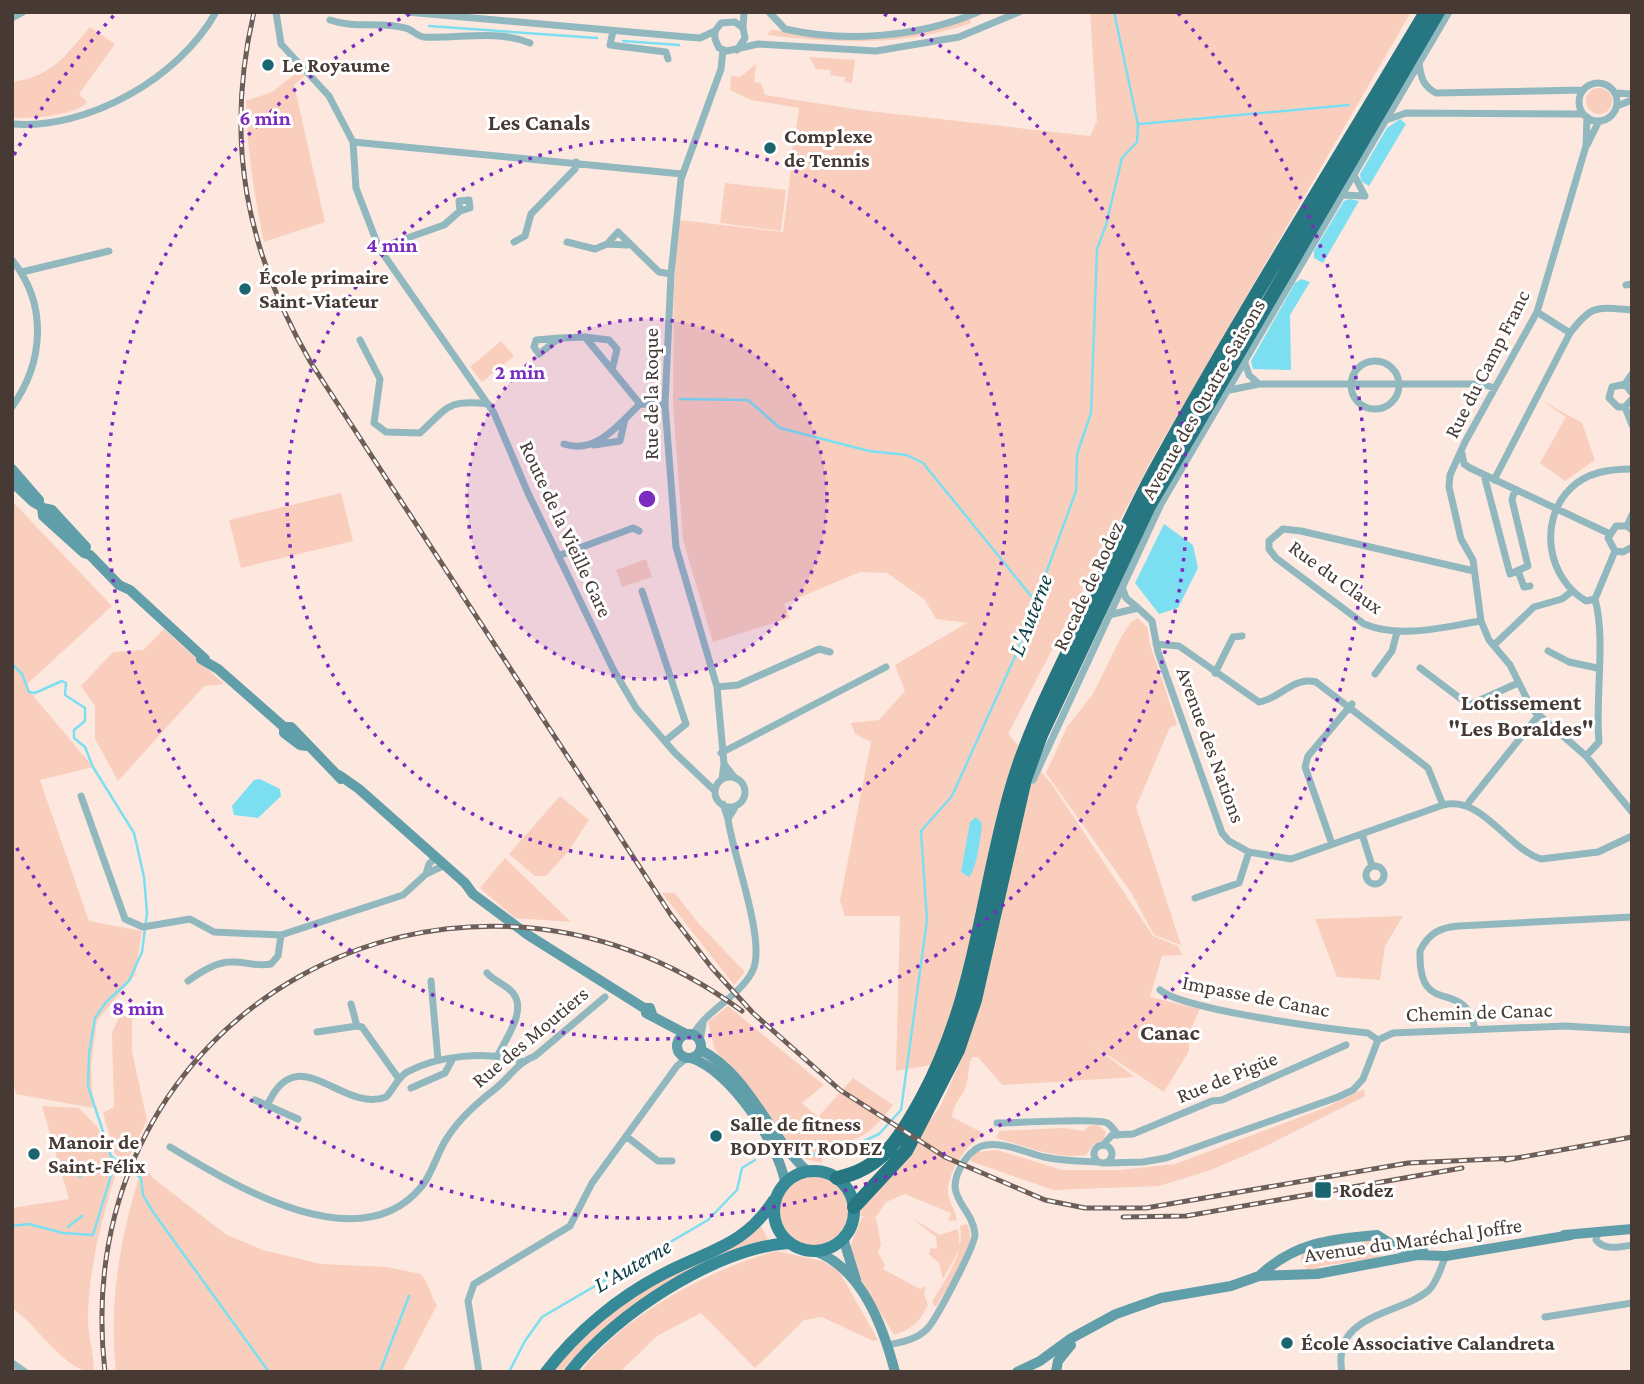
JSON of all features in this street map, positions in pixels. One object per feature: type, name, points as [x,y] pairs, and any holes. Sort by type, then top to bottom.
[{"type":"highway","points":[[1387,79],[1390,62],[1416,12]]},
{"type":"highway","name":"Rocade de Rodez","points":[[837,1178],[864,1171],[883,1157],[910,1120],[930,1083],[964,998],[1009,796],[1036,721],[1153,473],[1426,12]]},
{"type":"highway","name":"Rocade de Rodez","points":[[854,1208],[906,1151],[943,1085],[975,1000],[1018,803],[1033,757],[1149,506],[1438,12]]},
{"type":"highway","points":[[987,949],[996,931],[1033,780]]},
{"type":"main road","points":[[12,469],[39,500],[41,506]]},
{"type":"main road","points":[[12,482],[33,502],[52,510],[90,551],[90,555],[112,575],[123,579],[130,590],[195,650],[201,659],[205,659],[284,727],[284,733],[307,746],[339,775],[342,781],[362,794],[465,883],[477,890],[496,910],[528,935],[692,1040],[729,1072],[751,1098],[783,1146],[807,1171]]},
{"type":"main road","points":[[684,1058],[692,1040]]},
{"type":"main road","points":[[684,1058],[692,1040]]},
{"type":"main road","points":[[684,1058],[706,1063],[738,1093],[776,1152],[785,1182]]},
{"type":"main road","points":[[546,1372],[589,1326],[614,1305],[665,1273],[741,1238],[760,1223],[785,1182],[807,1171],[819,1171],[837,1178],[847,1188],[854,1208],[852,1224],[843,1238],[835,1245],[815,1251]]},
{"type":"main road","points":[[774,1200],[775,1223],[788,1243]]},
{"type":"main road","name":"Avenue du Maréchal Joffre","points":[[1259,1276],[1317,1273],[1417,1255],[1446,1256],[1601,1230],[1632,1222]]},
{"type":"main road","name":"Avenue du Maréchal Joffre","points":[[1601,1230],[1632,1229]]},
{"type":"main road","name":"Avenue du Maréchal Joffre","points":[[1017,1372],[1050,1364],[1070,1339],[1139,1304],[1231,1286],[1259,1276],[1301,1246],[1377,1235],[1396,1247],[1424,1250],[1571,1235]]},
{"type":"main road","points":[[843,1238],[856,1283],[888,1345],[895,1372]]},
{"type":"main road","points":[[570,1372],[597,1340],[650,1299],[757,1248],[788,1243],[815,1251],[838,1261],[856,1283]]},
{"type":"street","points":[[12,18],[23,12]]},
{"type":"street","points":[[12,124],[61,120],[101,107],[131,92],[173,62],[206,30],[216,12]]},
{"type":"street","points":[[276,12],[281,44],[330,96],[353,142],[682,174]]},
{"type":"street","points":[[407,28],[409,12],[700,37],[715,31],[725,21],[742,12],[744,43],[735,51]]},
{"type":"street","points":[[769,12],[785,29],[852,35],[894,34],[928,28],[978,12]]},
{"type":"street","points":[[700,37],[721,49],[735,51],[758,44],[853,52],[900,49],[959,37],[1019,12]]},
{"type":"street","name":"Avenue des Quatre-Saisons","points":[[1033,780],[1161,504],[1449,12]]},
{"type":"street","points":[[330,20],[346,24],[407,28],[419,37],[461,34],[519,39],[530,43]]},
{"type":"street","points":[[725,21],[735,22],[758,44]]},
{"type":"street","points":[[613,31],[610,44],[666,52],[668,60]]},
{"type":"street","points":[[715,31],[721,49]]},
{"type":"street","name":"Rue de la Roque","points":[[721,49],[722,67]]},
{"type":"street","name":"Rue de la Roque","points":[[735,51],[722,67],[713,87],[682,174],[671,274],[665,405],[676,547],[717,687],[721,708],[721,753],[724,764],[735,778]]},
{"type":"street","points":[[1419,64],[1422,79],[1428,89],[1436,93],[1583,90],[1600,82],[1615,93],[1632,94]]},
{"type":"street","points":[[1583,90],[1579,100],[1585,116]]},
{"type":"street","points":[[1386,122],[1406,113],[1585,116],[1600,121],[1611,117],[1617,106],[1615,93]]},
{"type":"street","points":[[1617,106],[1632,100]]},
{"type":"street","name":"Rue du Camp Franc","points":[[1585,116],[1586,146]]},
{"type":"street","name":"Rue du Camp Franc","points":[[1450,475],[1537,312],[1586,146],[1600,121]]},
{"type":"street","name":"Route de la Vieille Gare","points":[[353,142],[356,188],[379,248],[488,404],[613,669],[636,708],[715,791]]},
{"type":"street","points":[[514,242],[525,236],[531,214],[575,169],[576,162]]},
{"type":"street","points":[[1342,195],[1365,196],[1354,175]]},
{"type":"street","points":[[379,248],[444,225],[460,211]]},
{"type":"street","points":[[607,244],[618,232],[627,244],[659,272],[671,274]]},
{"type":"street","points":[[567,243],[585,249],[607,244],[627,244]]},
{"type":"street","points":[[22,272],[109,251]]},
{"type":"street","points":[[12,260],[22,272],[35,304],[39,333],[28,380],[12,407]]},
{"type":"street","points":[[1494,480],[1570,333],[1585,314],[1595,307],[1632,310]]},
{"type":"street","points":[[1537,312],[1570,333]]},
{"type":"street","points":[[585,337],[640,404]]},
{"type":"street","points":[[544,361],[534,347],[536,340],[585,337],[609,340],[617,349],[612,370]]},
{"type":"street","points":[[539,354],[559,338]]},
{"type":"street","points":[[360,340],[380,379],[374,423],[386,432],[420,433],[450,405],[461,401],[488,404]]},
{"type":"street","points":[[1244,360],[1248,375],[1259,384]]},
{"type":"street","points":[[1375,360],[1390,364],[1400,384],[1395,400],[1380,409],[1372,409],[1354,398],[1351,384],[1355,370],[1375,360]]},
{"type":"street","points":[[1632,374],[1625,384],[1612,387],[1609,398],[1618,407],[1625,407],[1632,399]]},
{"type":"street","points":[[1225,391],[1259,384],[1481,384],[1495,388]]},
{"type":"street","points":[[1625,384],[1632,393]]},
{"type":"street","points":[[594,445],[640,404],[665,405]]},
{"type":"street","points":[[1625,407],[1632,425]]},
{"type":"street","points":[[564,444],[578,449],[620,441],[625,419]]},
{"type":"street","points":[[1461,452],[1464,464],[1608,533]]},
{"type":"street","name":"Rue du Camp Franc","points":[[1450,475],[1464,464]]},
{"type":"street","points":[[1595,599],[1586,601],[1570,592],[1554,560],[1550,539],[1558,509],[1570,489],[1590,475],[1615,469],[1632,469]]},
{"type":"street","points":[[1450,475],[1449,487],[1461,538],[1473,560],[1481,621],[1494,645],[1510,665],[1538,716],[1586,756],[1632,812]]},
{"type":"street","points":[[1484,475],[1510,574],[1528,566],[1512,500],[1515,489]]},
{"type":"street","points":[[1632,515],[1629,528],[1616,526],[1608,533],[1608,542],[1615,551],[1623,552],[1632,547]]},
{"type":"street","points":[[558,556],[633,528],[639,531]]},
{"type":"street","name":"Rue du Claux","points":[[1474,571],[1301,531],[1283,529],[1269,541],[1269,549],[1282,563],[1364,624],[1397,632],[1481,621]]},
{"type":"street","points":[[1586,756],[1599,742],[1599,646],[1595,599],[1615,551]]},
{"type":"street","points":[[1518,571],[1524,587],[1530,586]]},
{"type":"street","name":"Avenue des Nations","points":[[1122,586],[1126,598],[1152,621],[1156,644],[1222,833],[1229,841],[1249,852],[1291,859],[1443,805]]},
{"type":"street","points":[[642,591],[686,724],[665,741]]},
{"type":"street","points":[[1494,645],[1534,607],[1562,598],[1570,592]]},
{"type":"street","points":[[1109,615],[1138,608]]},
{"type":"street","points":[[1375,674],[1392,651],[1397,632]]},
{"type":"street","points":[[1215,673],[1233,637],[1242,636]]},
{"type":"street","points":[[1156,644],[1179,646],[1259,702],[1269,701],[1307,680],[1316,682],[1350,705],[1428,768],[1443,805],[1465,805],[1541,859],[1598,852],[1632,836]]},
{"type":"street","points":[[717,687],[738,685],[819,649],[831,652]]},
{"type":"street","points":[[1548,651],[1569,662],[1597,668]]},
{"type":"street","points":[[721,753],[886,667]]},
{"type":"street","points":[[1420,668],[1469,705],[1518,683]]},
{"type":"street","points":[[1332,844],[1305,767],[1308,756],[1350,705]]},
{"type":"street","points":[[1469,802],[1495,766],[1538,716]]},
{"type":"street","name":"Rue de la Roque","points":[[721,781],[724,764]]},
{"type":"street","points":[[707,781],[735,778],[742,783],[745,793],[728,819]]},
{"type":"street","points":[[692,1040],[703,1023],[749,976],[755,963],[752,920],[728,819],[715,791],[721,781]]},
{"type":"street","points":[[81,796],[125,919],[146,927],[190,919],[214,932],[281,936],[384,904],[403,895],[440,861]]},
{"type":"street","points":[[723,804],[736,805]]},
{"type":"street","points":[[1362,834],[1372,866]]},
{"type":"street","points":[[1195,898],[1239,883],[1249,852]]},
{"type":"street","points":[[1475,1028],[1464,1003],[1430,991],[1424,984],[1420,951],[1427,939],[1441,928],[1632,917]]},
{"type":"street","points":[[188,981],[199,972],[232,962],[248,966],[271,964],[278,956],[281,936]]},
{"type":"street","points":[[487,973],[514,994],[518,1004],[517,1014],[498,1055]]},
{"type":"street","points":[[431,981],[438,1060]]},
{"type":"street","name":"Rue des Moutiers","points":[[170,1147],[252,1194],[282,1206],[364,1219],[389,1212],[422,1186],[446,1139],[462,1119],[513,1075],[521,1061],[535,1056],[610,989]]},
{"type":"street","name":"Impasse de Canac","points":[[1160,990],[1168,996],[1200,1004],[1348,1031]]},
{"type":"street","points":[[351,1004],[357,1026]]},
{"type":"street","name":"Chemin de Canac","points":[[1102,1159],[1121,1164],[1167,1158],[1204,1147],[1353,1090],[1363,1079],[1378,1040],[1393,1033],[1565,1026],[1632,1030]]},
{"type":"street","points":[[317,1032],[362,1027],[399,1079]]},
{"type":"street","points":[[1348,1031],[1367,1033],[1378,1040]]},
{"type":"street","name":"Rue de Pigüe","points":[[1118,1135],[1133,1134],[1212,1101],[1222,1100],[1346,1045],[1348,1031]]},
{"type":"street","points":[[267,1106],[274,1089],[291,1078],[317,1079],[370,1101],[386,1097],[399,1079],[438,1060],[498,1055],[521,1061]]},
{"type":"street","points":[[479,1372],[469,1313],[469,1292],[474,1284],[570,1226],[592,1183],[684,1058]]},
{"type":"street","points":[[411,1088],[445,1073],[452,1060]]},
{"type":"street","points":[[255,1100],[298,1119]]},
{"type":"street","points":[[997,1122],[1106,1122],[1118,1135],[1105,1146],[1095,1149],[1102,1159]]},
{"type":"street","points":[[626,1136],[658,1161],[672,1161]]},
{"type":"street","points":[[888,1345],[914,1339],[929,1327],[972,1250],[975,1233],[956,1198],[955,1189],[960,1169],[971,1152],[981,1146],[995,1144],[1045,1157],[1083,1161],[1102,1159]]},
{"type":"street","points":[[1102,1159],[1105,1146]]},
{"type":"street","points":[[1601,1230],[1597,1240],[1608,1247],[1632,1245]]},
{"type":"street","points":[[1432,1256],[1440,1268]]},
{"type":"street","points":[[1342,1372],[1342,1348],[1354,1330],[1364,1321],[1429,1290],[1446,1256]]},
{"type":"street","points":[[1545,1317],[1632,1303]]},
{"type":"street","points":[[12,1363],[25,1372]]},
{"type":"shaded area","points":[[1090,12],[1411,12],[1151,461],[1008,734],[1051,783],[1153,936],[1178,946],[1182,955],[1162,956],[1150,997],[1200,1009],[1189,1034],[1189,1051],[1164,1092],[1091,1044],[1135,1077],[1002,1085],[978,1057],[972,1057],[966,1086],[952,1117],[985,1134],[966,1150],[956,1164],[950,1180],[949,1196],[957,1220],[948,1221],[951,1213],[905,1194],[886,1202],[876,1217],[859,1216],[863,1205],[940,1107],[961,1060],[896,1071],[900,916],[845,916],[840,901],[871,742],[855,734],[851,723],[879,720],[905,691],[895,665],[967,623],[936,619],[924,599],[887,573],[860,572],[784,604],[790,618],[713,642],[683,540],[673,405],[674,286],[679,220],[783,232],[793,153],[802,153],[792,151],[794,131],[802,131],[796,130],[799,108],[751,100],[730,90],[731,76],[740,77],[756,64],[754,82],[761,83],[765,95],[860,110],[1090,136],[1097,121]]},
{"type":"shaded area","points":[[970,19],[971,23],[946,31],[870,41],[767,35],[771,30],[879,38]]},
{"type":"shaded area","points":[[90,27],[115,44],[79,94],[87,102],[73,110],[52,116],[12,117],[12,82],[38,75],[57,64]]},
{"type":"shaded area","points":[[809,57],[855,60],[852,83],[844,82],[845,77],[830,75],[831,70],[816,69]]},
{"type":"shaded area","points":[[299,71],[305,76],[294,85],[325,222],[264,242],[252,172],[246,101],[272,92]]},
{"type":"shaded area","points":[[1599,88],[1608,92],[1612,101],[1608,110],[1599,114],[1590,110],[1586,101],[1590,92]]},
{"type":"shaded area","points":[[725,183],[786,190],[781,231],[720,223]]},
{"type":"shaded area","points":[[501,341],[514,356],[482,382],[470,367]]},
{"type":"shaded area","points":[[1541,400],[1582,423],[1595,460],[1565,481],[1540,463],[1566,417]]},
{"type":"shaded area","points":[[341,493],[353,541],[241,568],[229,520]]},
{"type":"shaded area","points":[[12,501],[112,606],[25,686],[93,767],[40,780],[89,921],[142,931],[135,975],[97,1021],[91,1065],[93,1108],[16,1094],[12,1076]]},
{"type":"shaded area","points":[[646,559],[652,577],[622,587],[616,570]]},
{"type":"shaded area","points":[[1138,618],[1148,628],[1149,641],[1177,725],[1170,727],[1136,807],[1181,945],[1154,935],[1132,894],[1046,773],[1067,727],[1093,694],[1121,637],[1131,622]]},
{"type":"shaded area","points":[[164,629],[224,684],[204,686],[118,781],[95,739],[95,706],[81,686],[113,652],[143,650]]},
{"type":"shaded area","points":[[560,796],[589,820],[567,853],[546,876],[535,876],[509,854]]},
{"type":"shaded area","points":[[505,858],[571,922],[515,918],[480,888]]},
{"type":"shaded area","points":[[662,893],[675,893],[699,924],[745,972],[734,985]]},
{"type":"shaded area","points":[[1403,916],[1385,946],[1380,980],[1337,977],[1315,919]]},
{"type":"shaded area","points":[[137,1002],[132,1021],[132,1052],[147,1120],[126,1163],[115,1154],[103,1113],[114,1107],[112,1033],[120,1015]]},
{"type":"shaded area","points":[[728,1006],[824,1085],[802,1103],[818,1117],[853,1078],[893,1105],[871,1130],[854,1140],[834,1144],[822,1143],[822,1163],[802,1158],[715,1050],[708,1022]]},
{"type":"shaded area","points":[[1364,1089],[1365,1096],[1262,1148],[1208,1171],[1159,1186],[1053,1190],[970,1161],[975,1152],[997,1150],[1062,1170],[1120,1170],[1175,1164],[1327,1107]]},
{"type":"shaded area","points":[[42,1106],[79,1108],[98,1128],[117,1170],[91,1277],[88,1320],[94,1372],[83,1370],[61,1356],[12,1308],[12,1208],[69,1199]]},
{"type":"shaded area","points":[[1098,1125],[1106,1132],[1104,1140],[1094,1144],[1086,1155],[1052,1154],[996,1138],[999,1131],[1063,1128],[1083,1131],[1089,1126]]},
{"type":"shaded area","points":[[143,1165],[154,1179],[227,1235],[263,1250],[321,1264],[387,1267],[421,1274],[437,1305],[402,1372],[116,1372],[114,1319],[118,1267],[128,1216]]},
{"type":"shaded area","points":[[813,1176],[838,1186],[848,1211],[838,1236],[813,1246],[788,1236],[778,1211],[788,1186]]},
{"type":"shaded area","points":[[862,1218],[876,1218],[881,1245],[878,1252],[885,1265],[883,1269],[920,1289],[926,1286],[924,1294],[928,1305],[922,1316],[911,1327],[894,1335],[862,1284],[853,1261],[852,1243]]},
{"type":"shaded area","points":[[913,1219],[940,1235],[958,1229],[960,1248],[943,1279],[939,1263],[929,1254],[931,1248],[937,1249],[936,1237]]},
{"type":"shaded area","points":[[967,1224],[970,1244],[966,1255],[936,1307],[932,1302],[960,1247],[960,1226]]},
{"type":"shaded area","points":[[761,1226],[768,1239],[682,1278],[656,1293],[607,1327],[561,1372],[552,1372],[574,1348],[622,1305],[662,1279],[736,1246]]},
{"type":"shaded area","points":[[1371,1238],[1381,1247],[1380,1258],[1320,1266],[1316,1271],[1308,1270],[1301,1262],[1301,1255],[1308,1248],[1313,1251],[1354,1245]]},
{"type":"shaded area","points":[[776,1251],[822,1261],[839,1271],[878,1340],[873,1341],[822,1317],[804,1320],[755,1368],[701,1313],[657,1336],[620,1372],[580,1372],[598,1351],[620,1332],[669,1297],[723,1270]]},
{"type":"water","points":[[1400,119],[1406,124],[1369,186],[1361,181],[1360,174],[1387,128]]},
{"type":"water","points":[[1344,201],[1359,201],[1323,263],[1314,258],[1314,251]]},
{"type":"water","points":[[1301,279],[1310,282],[1290,315],[1291,370],[1253,369],[1251,361],[1295,283]]},
{"type":"water","points":[[1164,524],[1193,545],[1198,568],[1178,608],[1159,614],[1135,583]]},
{"type":"water","points":[[260,779],[280,789],[281,796],[258,818],[234,815],[232,806],[254,780]]},
{"type":"water","points":[[976,817],[982,823],[976,860],[969,877],[961,872],[970,822]]},
{"type":"waterway","name":"L'Auterne","points":[[814,1154],[847,1149],[879,1134],[901,1110],[927,920],[921,831],[952,796],[1018,650],[1076,491],[1077,454],[1091,413],[1097,249],[1106,225],[1122,158],[1137,142],[1138,125],[1114,12]]},
{"type":"waterway","points":[[429,26],[597,38]]},
{"type":"waterway","points":[[623,41],[679,45]]},
{"type":"waterway","points":[[1140,124],[1349,105]]},
{"type":"waterway","points":[[680,399],[748,400],[780,428],[869,451],[907,455],[923,463],[1036,602]]},
{"type":"waterway","points":[[12,664],[22,674],[29,692],[35,693],[62,681],[66,683],[65,695],[85,708],[85,721],[74,730],[74,738],[85,747],[93,767],[134,833],[144,877],[147,913],[142,952],[129,981],[106,1002],[95,1018],[89,1054],[88,1086],[111,1156],[141,1178],[143,1195],[153,1212],[269,1372]]},
{"type":"waterway","name":"L'Auterne","points":[[509,1372],[525,1341],[542,1317],[708,1220],[737,1190],[742,1168],[755,1160]]},
{"type":"waterway","points":[[12,1226],[29,1224],[63,1233],[93,1235],[115,1162]]},
{"type":"waterway","points":[[79,1173],[80,1177]]},
{"type":"waterway","points":[[68,1227],[82,1216]]},
{"type":"waterway","points":[[380,1372],[409,1296]]},
{"type":"railway","points":[[254,12],[245,59],[241,105],[242,150],[247,194],[256,236],[270,279],[289,321],[311,363],[671,915],[712,968],[753,1013],[840,1090],[945,1157],[1045,1200],[1085,1208],[1146,1208],[1408,1163],[1516,1158]]},
{"type":"railway","points":[[105,1372],[108,1244],[146,1133],[212,1043],[300,976],[403,936],[515,927],[630,951],[742,1011]]},
{"type":"railway","points":[[1506,1160],[1632,1137]]},
{"type":"railway","points":[[1123,1217],[1186,1216],[1462,1168]]},
{"type":"place","name":"Le Royaume","points":[[268,65]]},
{"type":"place","name":"Complexe de Tennis","points":[[770,148]]},
{"type":"place","name":"École primaire Saint-Viateur","points":[[245,289]]},
{"type":"place","name":"Salle de fitness BODYFIT RODEZ","points":[[716,1136]]},
{"type":"place","name":"Manoir de Saint-Félix","points":[[34,1154]]},
{"type":"place","name":"Rodez","points":[[1323,1190]]},
{"type":"place","name":"École Associative Calandreta","points":[[1287,1343]]},
{"type":"district","name":"Les Canals","points":[[539,122]]},
{"type":"district","name":"Lotissement \"Les Boraldes\"","points":[[1521,715]]},
{"type":"district","name":"Canac","points":[[1170,1032]]}]
